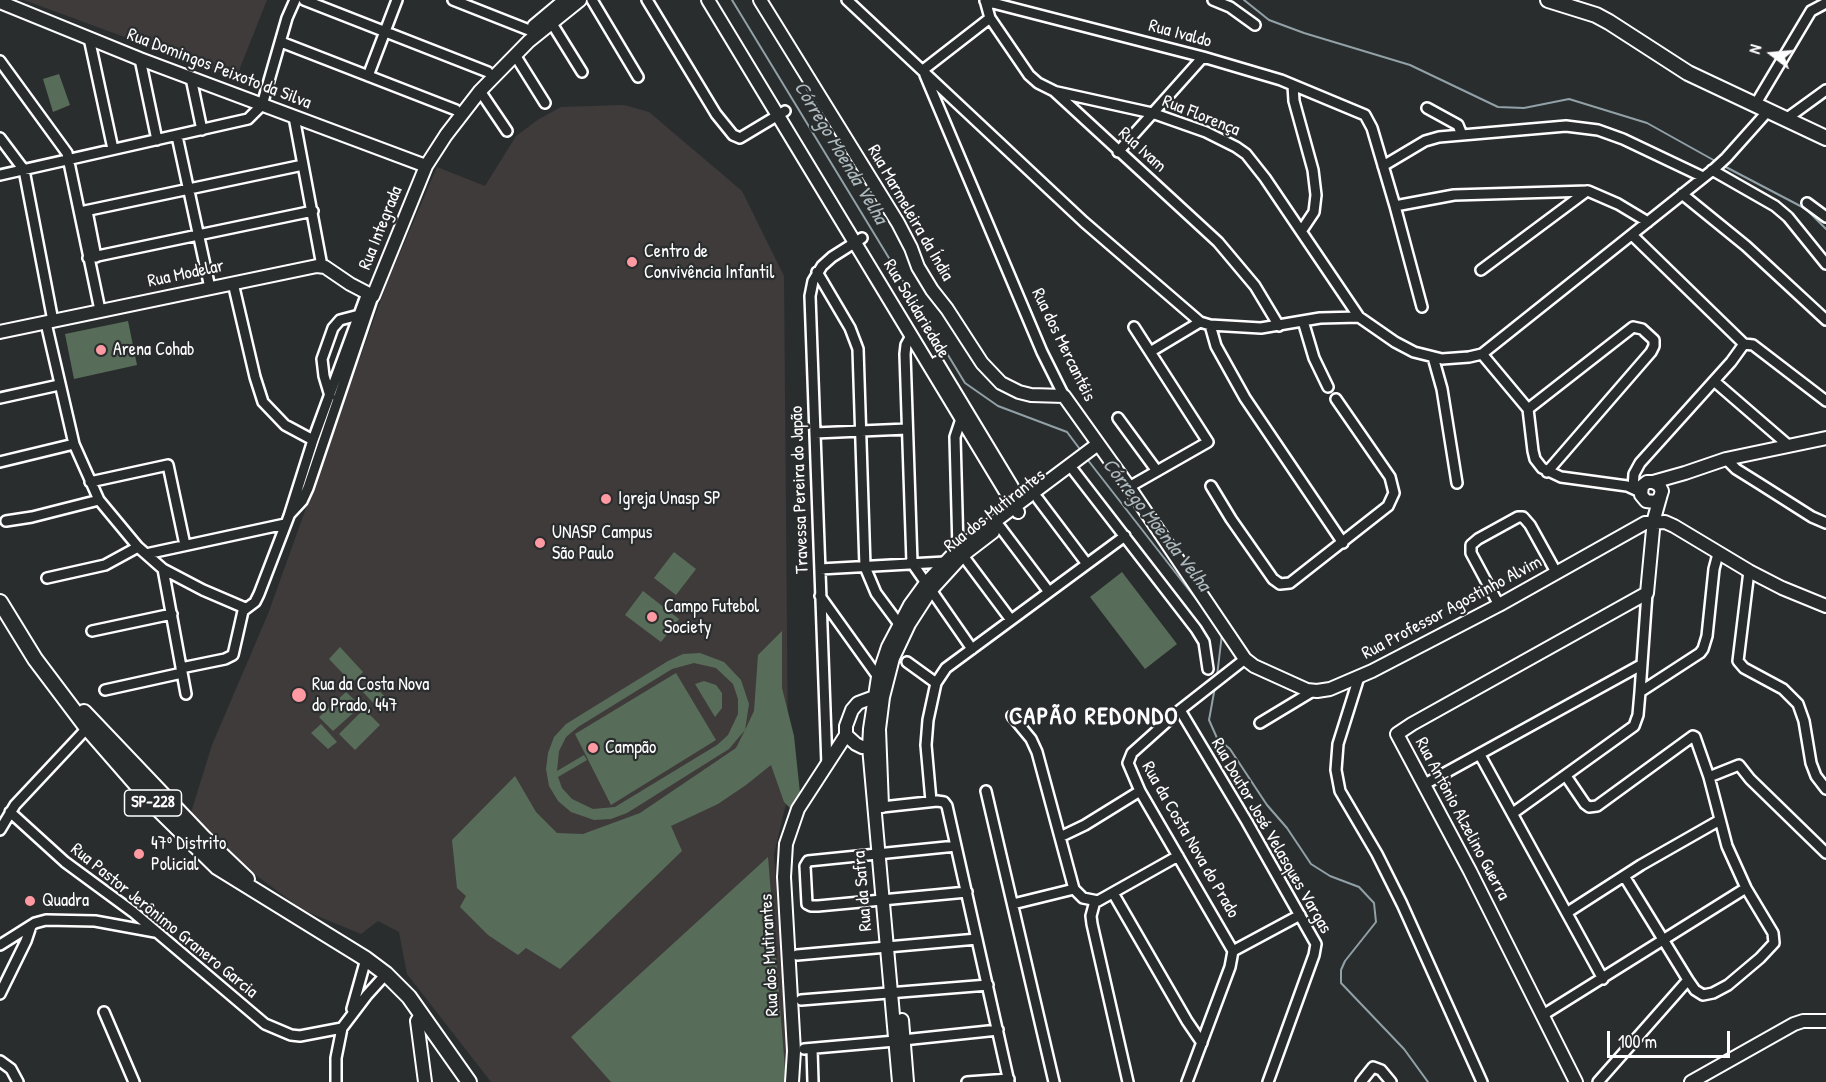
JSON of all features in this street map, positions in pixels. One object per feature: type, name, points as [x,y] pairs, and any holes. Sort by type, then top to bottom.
[{"type":"main road","points":[[1548,0],[1596,15],[1688,73],[1826,138]]},
{"type":"main road","name":"SP-228","points":[[0,602],[29,650],[90,725],[268,899],[365,954],[409,997],[469,1082]]},
{"type":"street","points":[[0,175],[248,119],[262,105],[286,18],[295,0]]},
{"type":"street","points":[[304,0],[488,72]]},
{"type":"street","points":[[368,76],[397,0]]},
{"type":"street","points":[[453,0],[532,33]]},
{"type":"street","name":"Rua Integrada","points":[[287,520],[308,488],[389,234],[422,165],[456,110],[488,72],[565,0]]},
{"type":"street","name":"Rua Integrada","points":[[422,165],[480,91],[515,55],[532,33],[580,0]]},
{"type":"street","points":[[592,0],[638,77]]},
{"type":"street","points":[[646,0],[716,114],[733,135],[741,138],[781,113]]},
{"type":"street","name":"Rua Solidariedade","points":[[708,0],[781,113],[1020,507]]},
{"type":"street","name":"Rua Solidariedade","points":[[717,0],[781,113]]},
{"type":"street","name":"Rua Marmeleira da Índia","points":[[760,0],[898,223],[922,275],[982,363],[1001,382],[1019,392],[1031,395],[1064,396]]},
{"type":"street","points":[[847,0],[1084,222],[1205,323],[1245,398],[1343,543]]},
{"type":"street","name":"Rua Ivam","points":[[986,0],[990,18],[1029,75],[1038,83],[1054,91],[1218,242],[1255,286],[1279,326]]},
{"type":"street","name":"Rua Ivaldo","points":[[986,0],[1203,57],[1293,85],[1362,112],[1372,128],[1383,166]]},
{"type":"street","points":[[1213,0],[1230,7],[1255,25]]},
{"type":"street","points":[[1755,105],[1811,11],[1815,0]]},
{"type":"street","name":"Rua Domingos Peixoto da Silva","points":[[0,2],[191,78],[422,165]]},
{"type":"street","points":[[1811,11],[1826,3]]},
{"type":"street","points":[[923,70],[990,18]]},
{"type":"street","points":[[551,22],[582,72]]},
{"type":"street","points":[[89,38],[113,149]]},
{"type":"street","points":[[281,42],[456,110]]},
{"type":"street","points":[[515,55],[545,103]]},
{"type":"street","points":[[1118,152],[1203,57]]},
{"type":"street","points":[[140,58],[157,141]]},
{"type":"street","points":[[0,61],[63,146],[84,212],[100,310]]},
{"type":"street","name":"Rua dos Mercantéis","points":[[923,70],[1038,343],[1064,396],[1098,449],[1129,487],[1245,659],[1283,680],[1313,691]]},
{"type":"street","points":[[191,78],[202,130]]},
{"type":"street","points":[[1293,85],[1294,101],[1312,170],[1316,195],[1314,212],[1302,230]]},
{"type":"street","points":[[1786,119],[1826,90]]},
{"type":"street","points":[[480,91],[507,131]]},
{"type":"street","name":"Rua Florença","points":[[1054,91],[1152,113],[1224,139],[1241,150],[1265,178],[1302,230],[1359,317]]},
{"type":"street","points":[[1427,108],[1458,124],[1462,135]]},
{"type":"street","points":[[1150,352],[1205,323],[1254,328],[1320,318],[1359,317],[1414,352],[1433,357],[1457,359],[1482,354],[1713,170],[1768,111]]},
{"type":"street","points":[[294,117],[322,266],[370,295]]},
{"type":"street","points":[[1422,307],[1383,166],[1425,141],[1439,137],[1566,126],[1584,128],[1623,139],[1703,177]]},
{"type":"street","points":[[177,136],[200,233],[210,288]]},
{"type":"street","points":[[0,138],[24,170],[59,385],[74,444],[99,500],[142,551],[163,569],[245,608]]},
{"type":"street","points":[[84,212],[303,165]]},
{"type":"street","points":[[1713,170],[1780,210],[1796,224],[1826,264]]},
{"type":"street","points":[[1395,206],[1455,195],[1588,191],[1648,222]]},
{"type":"street","points":[[1480,270],[1588,191]]},
{"type":"street","points":[[1682,194],[1746,246],[1826,320]]},
{"type":"street","points":[[1807,203],[1826,216]]},
{"type":"street","points":[[92,257],[313,211]]},
{"type":"street","points":[[1632,236],[1744,344],[1753,345],[1826,401]]},
{"type":"street","points":[[858,240],[832,257],[817,272],[855,337],[859,357],[866,574],[876,593],[899,624]]},
{"type":"street","name":"Rua Solidariedade","points":[[858,240],[911,336],[963,413]]},
{"type":"street","name":"Rua Modelar","points":[[0,332],[322,266]]},
{"type":"street","name":"Travessa Pereira do Japão","points":[[817,272],[811,289],[810,312],[827,765]]},
{"type":"street","points":[[232,283],[263,402],[285,424],[313,440]]},
{"type":"street","name":"Rua Integrada","points":[[182,670],[233,655],[245,608],[255,602],[259,594],[359,315],[370,295]]},
{"type":"street","points":[[330,396],[322,359],[333,328],[340,320],[359,315]]},
{"type":"street","points":[[1303,321],[1314,358],[1328,387]]},
{"type":"street","points":[[1129,487],[1208,442],[1134,327]]},
{"type":"street","points":[[1528,409],[1633,327],[1642,329],[1654,340],[1651,352],[1547,472]]},
{"type":"street","points":[[911,336],[906,345],[905,354],[912,563],[972,650]]},
{"type":"street","points":[[1654,520],[1643,486],[1640,463],[1744,344]]},
{"type":"street","points":[[1482,354],[1528,409],[1533,451],[1539,464],[1547,472],[1575,480],[1661,488],[1654,520],[1638,715],[1634,726],[1513,813]]},
{"type":"street","points":[[1433,357],[1442,389],[1458,483]]},
{"type":"street","points":[[1714,381],[1788,444]]},
{"type":"street","points":[[0,398],[59,385]]},
{"type":"street","points":[[1211,486],[1273,579],[1280,584],[1290,583],[1388,506],[1394,493],[1394,486],[1336,399]]},
{"type":"street","points":[[963,413],[955,436],[960,552],[1011,620]]},
{"type":"street","points":[[1118,418],[1157,471]]},
{"type":"street","points":[[815,433],[907,429]]},
{"type":"street","points":[[1643,486],[1726,459],[1788,444],[1826,438]]},
{"type":"street","points":[[0,462],[74,444]]},
{"type":"street","name":"Rua dos Mutirantes","points":[[874,746],[881,705],[893,658],[929,586],[945,562],[1000,527],[1020,507],[1038,499],[1098,449]]},
{"type":"street","points":[[1726,459],[1736,469],[1812,517],[1826,523]]},
{"type":"street","points":[[90,482],[168,465],[185,545]]},
{"type":"street","points":[[1074,468],[1202,637],[1208,669]]},
{"type":"street","name":"Rua dos Mutirantes","points":[[792,1082],[794,1051],[784,877],[786,844],[798,809],[846,735],[846,726],[852,710],[866,699],[874,697],[888,647],[899,624],[929,586],[960,552],[1074,468]]},
{"type":"street","points":[[1643,486],[1652,502],[1685,473]]},
{"type":"street","points":[[1038,499],[1087,564]]},
{"type":"street","points":[[6,521],[99,500]]},
{"type":"street","points":[[1499,605],[1471,553],[1471,545],[1478,539],[1522,517],[1530,525],[1556,572]]},
{"type":"street","points":[[47,578],[105,565],[142,551],[185,545],[287,520]]},
{"type":"street","points":[[1654,520],[1674,526],[1749,571],[1782,588],[1826,606]]},
{"type":"street","name":"Rua Professor Agostinho Alvim","points":[[1482,1082],[1402,904],[1377,854],[1340,791],[1336,770],[1338,744],[1359,677],[1499,605],[1642,524],[1654,520]]},
{"type":"street","points":[[1000,527],[1049,591]]},
{"type":"street","points":[[932,801],[926,745],[928,720],[936,682],[946,668],[1125,536]]},
{"type":"street","points":[[1640,692],[1703,649],[1707,636],[1712,581],[1718,554]]},
{"type":"street","points":[[820,569],[945,562]]},
{"type":"street","points":[[163,569],[186,694]]},
{"type":"street","points":[[1749,571],[1738,661],[1744,668],[1783,689],[1798,704],[1804,721],[1811,763],[1816,776],[1826,789]]},
{"type":"street","name":"Rua Antônio Alzelino Guerra","points":[[1576,1082],[1425,784],[1397,734],[1647,592]]},
{"type":"street","points":[[820,596],[879,677]]},
{"type":"street","points":[[92,631],[172,614]]},
{"type":"street","name":"Rua da Costa Nova do Prado","points":[[1233,951],[1128,767],[1132,753],[1180,710],[1245,659]]},
{"type":"street","points":[[907,662],[936,682]]},
{"type":"street","points":[[1425,784],[1641,665]]},
{"type":"street","points":[[105,690],[182,670]]},
{"type":"street","points":[[1260,723],[1313,691],[1330,689],[1359,677]]},
{"type":"street","name":"Rua da Safra","points":[[874,697],[874,746],[882,854],[899,1040],[907,1082]]},
{"type":"street","name":"Rua Doutor José Velasques Vargas","points":[[1180,710],[1314,940],[1316,949],[1268,1082]]},
{"type":"street","points":[[1012,716],[1031,740],[1037,752],[1074,889],[1083,898],[1095,902],[1178,856]]},
{"type":"street","points":[[0,830],[9,812],[90,725]]},
{"type":"street","points":[[846,735],[856,744],[874,746]]},
{"type":"street","points":[[1566,776],[1585,804],[1589,807],[1597,806],[1693,736],[1696,737],[1731,857],[1746,888],[1773,933],[1774,943],[1744,972],[1713,993],[1705,995],[1699,993],[1688,980],[1623,876]]},
{"type":"street","name":"Rua da Safra","points":[[874,746],[882,807],[882,854]]},
{"type":"street","points":[[1480,755],[1603,979]]},
{"type":"street","points":[[1709,777],[1739,765],[1826,853]]},
{"type":"street","points":[[986,791],[1054,1082]]},
{"type":"street","points":[[1060,837],[1085,825],[1140,791]]},
{"type":"street","points":[[882,807],[932,801],[946,803],[1009,1081],[968,1082]]},
{"type":"street","name":"Rua Pastor Jerônimo Granero Garcia","points":[[9,812],[65,862],[128,908],[265,1024],[291,1035],[300,1036],[342,1028]]},
{"type":"street","points":[[1568,912],[1623,876],[1720,820]]},
{"type":"street","points":[[956,846],[808,861],[805,866],[807,904],[812,906],[967,892]]},
{"type":"street","points":[[1543,1016],[1746,888]]},
{"type":"street","points":[[1013,904],[1074,889]]},
{"type":"street","points":[[1113,893],[1202,1043]]},
{"type":"street","points":[[1095,902],[1091,920],[1128,1082]]},
{"type":"street","points":[[1187,1082],[1230,967],[1233,951],[1300,915]]},
{"type":"street","points":[[0,945],[31,926],[46,920],[80,920],[155,932]]},
{"type":"street","points":[[0,994],[31,926]]},
{"type":"street","points":[[797,955],[977,939]]},
{"type":"street","points":[[350,1017],[365,954]]},
{"type":"street","points":[[336,1082],[336,1058],[342,1028],[386,974]]},
{"type":"street","points":[[1598,1082],[1688,980]]},
{"type":"street","points":[[801,1000],[988,985]]},
{"type":"street","points":[[104,1012],[134,1082]]},
{"type":"street","points":[[421,1015],[417,1021],[425,1082]]},
{"type":"street","points":[[1691,1082],[1794,1024],[1803,1021],[1826,1021]]},
{"type":"street","points":[[813,1082],[808,1049],[998,1030]]},
{"type":"street","name":"Rua da Safra","points":[[898,1082],[899,1040]]},
{"type":"street","points":[[0,1061],[11,1069],[18,1082]]},
{"type":"street","points":[[1361,1082],[1373,1067],[1381,1070],[1391,1082]]},
{"type":"shaded area","points":[[24,0],[267,0],[236,78]]},
{"type":"shaded area","name":"UNASP Campus São Paulo","points":[[624,105],[649,112],[742,191],[784,276],[788,752],[791,783],[774,854],[789,1082],[491,1082],[407,974],[399,932],[378,921],[361,934],[303,910],[218,847],[190,816],[212,745],[268,614],[387,283],[437,167],[485,186],[516,136],[539,119],[561,107]]},
{"type":"green space","points":[[59,74],[70,105],[53,112],[43,79]]},
{"type":"green space","name":"Arena Cohab","points":[[128,321],[137,365],[74,379],[65,334]]},
{"type":"green space","points":[[674,552],[696,569],[676,595],[654,578]]},
{"type":"green space","points":[[1122,572],[1177,644],[1145,669],[1090,597]]},
{"type":"green space","name":"Campo Futebol Society","points":[[643,591],[679,619],[661,642],[625,615]]},
{"type":"green space","points":[[782,631],[782,688],[794,736],[800,793],[793,811],[784,802],[771,765],[718,804],[671,826],[682,851],[560,969],[526,948],[518,955],[488,935],[460,907],[466,896],[457,888],[452,840],[515,776],[536,812],[557,833],[583,834],[640,813],[736,748],[754,711],[758,655]]},
{"type":"green space","points":[[340,647],[363,672],[352,683],[329,659]]},
{"type":"green space","points":[[700,653],[724,662],[741,680],[749,704],[745,730],[729,749],[627,813],[611,819],[594,820],[571,812],[558,801],[549,786],[546,769],[548,753],[554,737],[566,724],[683,654]],"holes":[[[694,663],[716,668],[733,684],[738,699],[738,714],[728,735],[717,745],[615,807],[593,809],[572,799],[562,788],[558,777],[587,760],[584,755],[557,771],[559,751],[566,737],[578,727],[672,669]]]},
{"type":"green space","points":[[676,673],[716,740],[611,805],[575,734]]},
{"type":"green space","points":[[369,680],[389,701],[380,710],[360,689]]},
{"type":"green space","points":[[704,681],[716,685],[722,693],[722,708],[715,717],[695,684]]},
{"type":"green space","points":[[346,692],[361,706],[333,731],[319,717]]},
{"type":"green space","points":[[364,709],[380,725],[355,750],[339,734]]},
{"type":"green space","points":[[321,724],[337,742],[328,749],[311,733]]},
{"type":"green space","points":[[768,857],[786,1082],[611,1082],[571,1037]]},
{"type":"waterway","name":"Córrego Moenda Velha","points":[[732,0],[965,383],[998,406],[1067,432],[1082,452]]},
{"type":"waterway","points":[[1244,0],[1269,20],[1410,65],[1498,107],[1524,108],[1569,99],[1647,123],[1717,162]]},
{"type":"waterway","points":[[1722,165],[1806,209],[1826,229]]},
{"type":"waterway","name":"Córrego Moenda Velha","points":[[1087,459],[1203,608]]},
{"type":"waterway","name":"Córrego Moenda Velha","points":[[1217,676],[1222,634]]},
{"type":"waterway","name":"Córrego Moenda Velha","points":[[1215,687],[1209,720],[1217,738],[1230,749],[1267,805],[1287,828],[1311,864],[1330,876],[1359,887],[1374,903],[1376,922],[1345,961],[1341,970],[1341,983],[1404,1049],[1428,1082]]},
{"type":"place","name":"Centro de Convivência Infantil","points":[[632,262]]},
{"type":"place","name":"Arena Cohab","points":[[101,350]]},
{"type":"place","name":"Igreja Unasp SP","points":[[606,499]]},
{"type":"place","name":"UNASP Campus São Paulo","points":[[540,543]]},
{"type":"place","name":"Campo Futebol Society","points":[[652,617]]},
{"type":"place","name":"Rua da Costa Nova do Prado, 447","points":[[299,695]]},
{"type":"place","name":"Campão","points":[[593,748]]},
{"type":"place","name":"47º Distrito Policial","points":[[139,854]]},
{"type":"place","name":"Quadra","points":[[30,901]]},
{"type":"district","name":"CAPÃO REDONDO","points":[[1094,718]]}]
